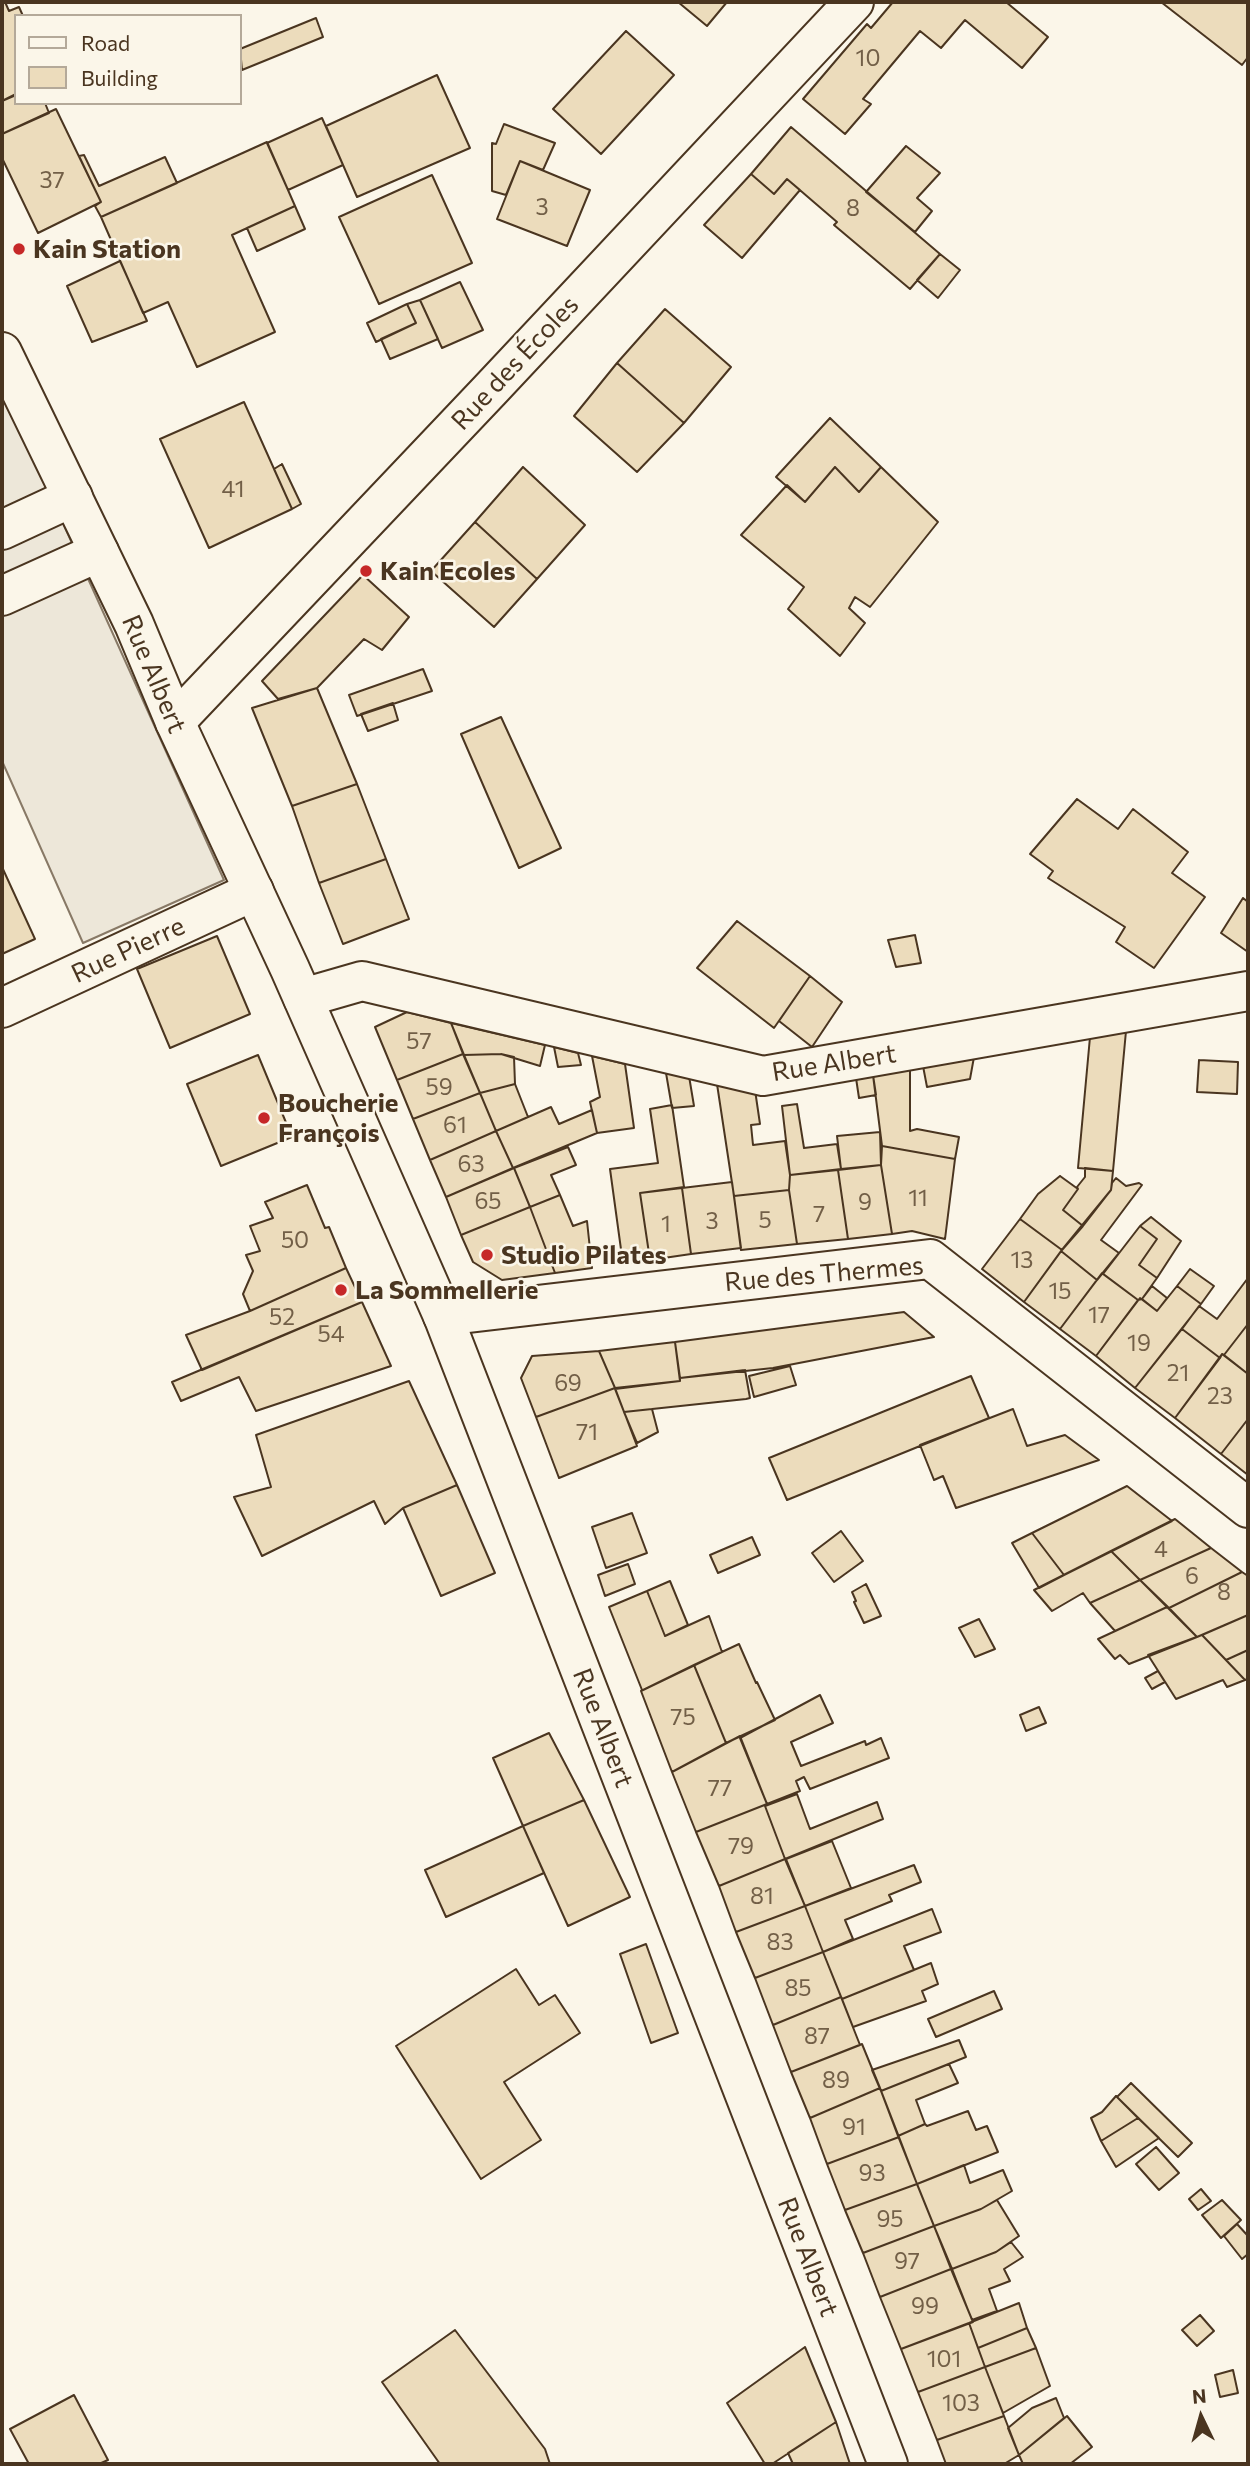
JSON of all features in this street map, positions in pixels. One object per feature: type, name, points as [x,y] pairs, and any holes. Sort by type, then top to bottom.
[{"type":"street","name":"Rue des Écoles","points":[[175,722],[854,2]]},
{"type":"street","name":"Rue Albert","points":[[2,352],[134,624],[175,722],[303,998],[443,1316],[888,2464]]},
{"type":"street","points":[[2,530],[73,498]]},
{"type":"street","points":[[2,596],[99,552]]},
{"type":"street","name":"Rue Pierre","points":[[2,1008],[254,891]]},
{"type":"street","name":"Rue Albert","points":[[303,998],[362,981],[763,1076],[1248,990]]},
{"type":"street","name":"Rue des Thermes","points":[[443,1316],[930,1259],[1248,1508]]},
{"type":"shaded area","points":[[2,388],[224,880],[83,943],[2,761]]},
{"type":"building","points":[[2,2],[5,2],[9,11],[19,7],[22,14],[14,14],[14,95],[2,101]]},
{"type":"building","points":[[678,2],[727,2],[707,26]]},
{"type":"building","points":[[893,2],[1006,2],[1048,37],[1022,68],[965,20],[941,48],[920,31],[863,99],[871,104],[845,134],[803,99],[867,24],[871,28]]},
{"type":"building","points":[[1161,2],[1248,2],[1248,57],[1242,65]]},
{"type":"building","points":[[316,18],[323,37],[242,70],[242,48]]},
{"type":"building","points":[[626,31],[674,75],[601,154],[553,109]]},
{"type":"building","points":[[437,75],[470,148],[357,197],[326,126]]},
{"type":"building","points":[[14,96],[14,105],[46,105],[49,113],[2,134],[2,101]]},
{"type":"building","points":[[56,109],[101,202],[38,233],[2,158],[2,134]]},
{"type":"building","points":[[322,118],[343,165],[288,190],[267,143]]},
{"type":"building","points":[[504,124],[555,143],[543,170],[520,161],[506,195],[492,191],[492,143],[496,144]]},
{"type":"building","points":[[791,127],[940,254],[910,289],[834,225],[837,222],[787,179],[774,194],[751,174]]},
{"type":"building","points":[[267,142],[295,206],[232,235],[275,332],[197,367],[168,302],[143,313],[101,217]]},
{"type":"building","points":[[906,146],[940,173],[917,198],[932,211],[915,232],[866,192]]},
{"type":"building","points":[[84,155],[99,186],[165,157],[177,183],[101,217],[95,206],[101,202],[79,156]]},
{"type":"building","points":[[520,161],[590,190],[567,246],[497,219]]},
{"type":"building","points":[[751,174],[774,194],[787,179],[800,190],[742,258],[704,225]]},
{"type":"building","points":[[432,175],[472,263],[379,304],[339,217]]},
{"type":"building","points":[[295,206],[305,229],[257,251],[247,228]]},
{"type":"building","points":[[940,254],[960,270],[938,298],[917,280]]},
{"type":"building","points":[[120,261],[147,321],[92,342],[67,286]]},
{"type":"building","points":[[460,282],[483,330],[442,348],[420,300]]},
{"type":"building","points":[[420,300],[438,339],[390,359],[381,339],[416,323],[407,304]]},
{"type":"building","points":[[407,304],[416,323],[376,342],[367,323]]},
{"type":"building","points":[[665,309],[731,367],[684,423],[617,363]]},
{"type":"building","points":[[617,363],[684,423],[637,472],[574,416]]},
{"type":"building","points":[[244,402],[292,509],[209,548],[160,439]]},
{"type":"building","points":[[830,418],[881,467],[859,492],[835,467],[805,502],[776,477]]},
{"type":"building","points":[[282,464],[301,504],[292,509],[274,469]]},
{"type":"building","points":[[523,467],[585,525],[537,579],[475,522]]},
{"type":"building","points":[[835,467],[859,492],[881,467],[938,522],[870,607],[855,597],[849,608],[865,623],[840,656],[788,609],[804,587],[741,535],[787,485],[805,502]]},
{"type":"building","points":[[475,522],[537,579],[494,627],[431,571]]},
{"type":"building","points":[[363,575],[409,617],[382,650],[364,639],[317,688],[278,699],[262,681]]},
{"type":"building","points":[[423,669],[432,691],[357,716],[349,695]]},
{"type":"building","points":[[317,688],[357,784],[292,806],[252,708]]},
{"type":"building","points":[[393,703],[398,720],[368,731],[361,714]]},
{"type":"building","points":[[501,717],[561,848],[519,868],[461,734]]},
{"type":"building","points":[[357,784],[386,859],[319,883],[292,806]]},
{"type":"building","points":[[1077,799],[1118,829],[1133,809],[1188,852],[1172,873],[1205,897],[1154,968],[1116,942],[1125,927],[1048,878],[1053,871],[1030,854]]},
{"type":"building","points":[[386,859],[409,919],[343,944],[319,883]]},
{"type":"building","points":[[2,867],[35,939],[2,954]]},
{"type":"building","points":[[1243,898],[1248,902],[1248,952],[1221,933]]},
{"type":"building","points":[[737,921],[810,976],[774,1028],[697,968]]},
{"type":"building","points":[[915,935],[921,963],[896,967],[888,940]]},
{"type":"building","points":[[217,936],[250,1014],[170,1048],[137,969]]},
{"type":"building","points":[[810,976],[842,1002],[812,1047],[779,1021]]},
{"type":"building","points":[[407,1012],[451,1023],[463,1054],[397,1080],[375,1027]]},
{"type":"building","points":[[451,1023],[545,1045],[540,1066],[501,1054],[464,1055]]},
{"type":"building","points":[[1126,1031],[1113,1171],[1078,1168],[1090,1037]]},
{"type":"building","points":[[554,1047],[578,1053],[581,1065],[558,1067]]},
{"type":"building","points":[[463,1054],[480,1093],[413,1119],[397,1080]]},
{"type":"building","points":[[501,1054],[514,1057],[515,1084],[480,1093],[464,1055]]},
{"type":"building","points":[[258,1055],[292,1137],[221,1166],[187,1084]]},
{"type":"building","points":[[592,1056],[625,1064],[634,1128],[597,1133],[590,1102],[600,1097]]},
{"type":"building","points":[[974,1057],[970,1079],[927,1087],[923,1066]]},
{"type":"building","points":[[1199,1060],[1238,1062],[1237,1094],[1197,1092]]},
{"type":"building","points":[[910,1068],[910,1131],[917,1129],[959,1137],[955,1159],[882,1146],[873,1075]]},
{"type":"building","points":[[666,1073],[689,1076],[694,1106],[672,1108]]},
{"type":"building","points":[[873,1075],[876,1095],[859,1098],[856,1078]]},
{"type":"building","points":[[515,1084],[528,1117],[496,1131],[480,1093]]},
{"type":"building","points":[[717,1084],[755,1090],[760,1124],[751,1125],[753,1145],[785,1141],[790,1175],[789,1190],[734,1196]]},
{"type":"building","points":[[480,1093],[496,1131],[430,1160],[413,1119]]},
{"type":"building","points":[[797,1104],[804,1148],[837,1144],[841,1169],[790,1175],[782,1106]]},
{"type":"building","points":[[672,1105],[684,1187],[640,1193],[650,1260],[623,1264],[610,1169],[658,1163],[650,1109]]},
{"type":"building","points":[[551,1107],[559,1124],[592,1110],[597,1133],[513,1168],[496,1131]]},
{"type":"building","points":[[496,1131],[513,1168],[446,1197],[430,1160]]},
{"type":"building","points":[[880,1132],[881,1165],[841,1169],[837,1136]]},
{"type":"building","points":[[882,1146],[955,1159],[945,1239],[912,1231],[892,1234],[881,1165]]},
{"type":"building","points":[[568,1147],[576,1165],[551,1175],[560,1195],[530,1207],[514,1168]]},
{"type":"building","points":[[881,1165],[892,1234],[848,1239],[838,1170]]},
{"type":"building","points":[[514,1168],[530,1207],[461,1235],[446,1197]]},
{"type":"building","points":[[1085,1168],[1113,1171],[1111,1190],[1083,1226],[1063,1210],[1085,1177]]},
{"type":"building","points":[[838,1170],[848,1239],[797,1244],[789,1190],[790,1175]]},
{"type":"building","points":[[1060,1176],[1078,1189],[1063,1210],[1083,1226],[1062,1250],[1020,1219],[1038,1194]]},
{"type":"building","points":[[1116,1178],[1126,1186],[1139,1183],[1142,1185],[1101,1240],[1119,1253],[1097,1280],[1061,1251],[1111,1190]]},
{"type":"building","points":[[732,1182],[741,1248],[691,1254],[682,1188]]},
{"type":"building","points":[[307,1185],[346,1268],[250,1311],[243,1294],[253,1271],[246,1255],[260,1251],[250,1226],[273,1218],[265,1202]]},
{"type":"building","points":[[682,1188],[691,1254],[650,1260],[640,1193]]},
{"type":"building","points":[[789,1190],[797,1244],[741,1250],[734,1196]]},
{"type":"building","points":[[560,1195],[573,1226],[587,1221],[592,1268],[555,1273],[530,1207]]},
{"type":"building","points":[[530,1207],[555,1273],[502,1280],[473,1262],[461,1235]]},
{"type":"building","points":[[1151,1217],[1181,1241],[1157,1278],[1139,1265],[1157,1239],[1140,1226]]},
{"type":"building","points":[[1020,1219],[1062,1250],[1024,1302],[982,1269]]},
{"type":"building","points":[[1140,1226],[1157,1239],[1139,1265],[1157,1278],[1142,1299],[1138,1300],[1103,1274]]},
{"type":"building","points":[[1061,1251],[1097,1280],[1060,1329],[1024,1302]]},
{"type":"building","points":[[346,1268],[362,1302],[202,1370],[186,1335],[250,1311]]},
{"type":"building","points":[[1190,1269],[1214,1286],[1201,1304],[1177,1286]]},
{"type":"building","points":[[1102,1273],[1138,1300],[1096,1356],[1060,1329]]},
{"type":"building","points":[[1248,1278],[1248,1324],[1220,1358],[1182,1329],[1199,1306],[1217,1319]]},
{"type":"building","points":[[1152,1286],[1167,1298],[1157,1311],[1142,1299]]},
{"type":"building","points":[[1177,1286],[1201,1304],[1135,1388],[1096,1356],[1140,1298],[1157,1311]]},
{"type":"building","points":[[362,1302],[391,1366],[256,1411],[239,1377],[181,1401],[172,1382]]},
{"type":"building","points":[[904,1312],[934,1337],[773,1368],[680,1378],[675,1342]]},
{"type":"building","points":[[1248,1324],[1248,1374],[1224,1355]]},
{"type":"building","points":[[1182,1329],[1220,1358],[1175,1418],[1135,1388]]},
{"type":"building","points":[[675,1342],[680,1381],[615,1388],[599,1351]]},
{"type":"building","points":[[599,1351],[615,1388],[536,1417],[521,1378],[532,1356]]},
{"type":"building","points":[[1222,1354],[1248,1374],[1248,1419],[1221,1454],[1175,1418]]},
{"type":"building","points":[[790,1366],[796,1385],[754,1397],[749,1376]]},
{"type":"building","points":[[745,1370],[750,1398],[746,1399],[624,1412],[615,1389],[680,1381],[680,1378]]},
{"type":"building","points":[[971,1376],[989,1418],[787,1500],[769,1458]]},
{"type":"building","points":[[409,1381],[457,1485],[403,1508],[385,1524],[374,1501],[262,1556],[234,1497],[271,1487],[256,1435]]},
{"type":"building","points":[[615,1388],[637,1446],[559,1478],[536,1417]]},
{"type":"building","points":[[652,1409],[658,1432],[637,1443],[624,1412]]},
{"type":"building","points":[[1013,1409],[1027,1446],[1065,1435],[1099,1460],[956,1508],[943,1476],[934,1480],[920,1445]]},
{"type":"building","points":[[1248,1419],[1248,1475],[1221,1454]]},
{"type":"building","points":[[457,1485],[495,1573],[441,1596],[403,1508]]},
{"type":"building","points":[[1127,1486],[1172,1521],[1064,1575],[1032,1533]]},
{"type":"building","points":[[632,1513],[647,1553],[606,1568],[592,1527]]},
{"type":"building","points":[[1175,1519],[1211,1548],[1140,1580],[1111,1551]]},
{"type":"building","points":[[841,1531],[863,1561],[834,1582],[812,1553]]},
{"type":"building","points":[[1032,1533],[1064,1575],[1039,1588],[1012,1543]]},
{"type":"building","points":[[752,1537],[760,1555],[718,1573],[710,1555]]},
{"type":"building","points":[[1211,1548],[1242,1572],[1169,1608],[1140,1580]]},
{"type":"building","points":[[1111,1551],[1140,1580],[1090,1603],[1083,1593],[1052,1611],[1034,1590]]},
{"type":"building","points":[[628,1564],[635,1584],[605,1596],[598,1575]]},
{"type":"building","points":[[1242,1572],[1248,1576],[1248,1615],[1197,1637],[1169,1608]]},
{"type":"building","points":[[1140,1580],[1167,1607],[1115,1631],[1090,1603]]},
{"type":"building","points":[[670,1581],[688,1625],[665,1636],[647,1591]]},
{"type":"building","points":[[866,1584],[881,1616],[864,1623],[852,1592]]},
{"type":"building","points":[[647,1591],[665,1636],[709,1616],[722,1652],[641,1691],[609,1607]]},
{"type":"building","points":[[1167,1607],[1197,1637],[1129,1664],[1120,1655],[1115,1659],[1098,1639]]},
{"type":"building","points":[[1248,1615],[1248,1650],[1226,1660],[1202,1635]]},
{"type":"building","points":[[979,1619],[995,1649],[975,1657],[959,1628]]},
{"type":"building","points":[[1202,1635],[1245,1680],[1227,1687],[1223,1680],[1176,1699],[1148,1655]]},
{"type":"building","points":[[739,1644],[775,1720],[726,1743],[694,1665]]},
{"type":"building","points":[[1248,1650],[1248,1679],[1245,1680],[1226,1660]]},
{"type":"building","points":[[694,1665],[726,1743],[672,1772],[641,1691]]},
{"type":"building","points":[[1158,1671],[1165,1682],[1152,1689],[1145,1678]]},
{"type":"building","points":[[820,1695],[833,1723],[791,1742],[801,1766],[865,1741],[866,1745],[881,1738],[889,1758],[810,1789],[804,1777],[796,1781],[800,1791],[767,1804],[740,1738]]},
{"type":"building","points":[[1039,1707],[1046,1723],[1026,1731],[1020,1715]]},
{"type":"building","points":[[549,1733],[584,1800],[523,1826],[493,1758]]},
{"type":"building","points":[[740,1736],[767,1804],[696,1832],[672,1772]]},
{"type":"building","points":[[797,1794],[810,1829],[877,1802],[883,1819],[785,1859],[765,1806]]},
{"type":"building","points":[[584,1800],[630,1897],[568,1926],[523,1826]]},
{"type":"building","points":[[767,1804],[765,1806],[785,1859],[719,1886],[696,1832]]},
{"type":"building","points":[[523,1826],[544,1873],[446,1917],[425,1870]]},
{"type":"building","points":[[832,1841],[851,1888],[805,1906],[786,1859]]},
{"type":"building","points":[[785,1859],[805,1906],[736,1932],[719,1886]]},
{"type":"building","points":[[914,1865],[921,1882],[889,1895],[892,1901],[845,1920],[853,1939],[823,1952],[805,1906]]},
{"type":"building","points":[[805,1906],[823,1952],[755,1978],[736,1932]]},
{"type":"building","points":[[932,1909],[941,1932],[904,1946],[914,1970],[842,1999],[823,1952]]},
{"type":"building","points":[[646,1944],[678,2033],[651,2043],[620,1954]]},
{"type":"building","points":[[823,1952],[841,1997],[773,2025],[755,1978]]},
{"type":"building","points":[[931,1963],[938,1984],[922,1991],[926,2001],[853,2027],[842,1999]]},
{"type":"building","points":[[516,1969],[539,2005],[555,1995],[580,2033],[504,2082],[541,2140],[481,2179],[396,2046]]},
{"type":"building","points":[[994,1991],[1002,2009],[936,2037],[928,2019]]},
{"type":"building","points":[[841,1997],[860,2045],[791,2072],[773,2025]]},
{"type":"building","points":[[959,2040],[966,2057],[881,2091],[872,2070]]},
{"type":"building","points":[[862,2044],[880,2088],[810,2118],[791,2072]]},
{"type":"building","points":[[949,2064],[958,2083],[916,2100],[925,2124],[898,2136],[881,2091]]},
{"type":"building","points":[[1131,2083],[1192,2143],[1178,2157],[1117,2097]]},
{"type":"building","points":[[880,2088],[899,2137],[827,2164],[810,2118]]},
{"type":"building","points":[[1116,2096],[1138,2118],[1101,2141],[1091,2118],[1102,2112]]},
{"type":"building","points":[[968,2111],[976,2130],[987,2126],[998,2152],[917,2184],[898,2136],[925,2124],[927,2126]]},
{"type":"building","points":[[1138,2118],[1159,2138],[1116,2167],[1101,2141]]},
{"type":"building","points":[[899,2137],[917,2184],[845,2210],[827,2164]]},
{"type":"building","points":[[1156,2147],[1179,2173],[1159,2190],[1136,2164]]},
{"type":"building","points":[[964,2165],[970,2183],[1003,2170],[1012,2191],[981,2209],[934,2226],[917,2184]]},
{"type":"building","points":[[917,2184],[934,2226],[863,2253],[845,2210]]},
{"type":"building","points":[[1201,2189],[1211,2201],[1198,2210],[1189,2199]]},
{"type":"building","points":[[997,2200],[1019,2236],[996,2252],[952,2269],[934,2226],[981,2209]]},
{"type":"building","points":[[1222,2200],[1241,2220],[1221,2238],[1202,2215]]},
{"type":"building","points":[[1237,2224],[1248,2236],[1248,2254],[1242,2259],[1224,2236]]},
{"type":"building","points":[[934,2226],[951,2269],[880,2297],[863,2253]]},
{"type":"building","points":[[1011,2242],[1023,2257],[1004,2269],[1010,2281],[989,2289],[997,2311],[972,2320],[952,2269],[996,2252]]},
{"type":"building","points":[[951,2269],[973,2322],[901,2349],[880,2297]]},
{"type":"building","points":[[1019,2303],[1027,2328],[978,2348],[969,2323]]},
{"type":"building","points":[[1200,2315],[1214,2331],[1197,2346],[1182,2330]]},
{"type":"building","points":[[969,2323],[985,2367],[918,2392],[901,2349]]},
{"type":"building","points":[[1027,2328],[1036,2348],[985,2367],[978,2348]]},
{"type":"building","points":[[455,2330],[545,2449],[550,2464],[440,2464],[382,2382]]},
{"type":"building","points":[[805,2347],[836,2422],[772,2464],[765,2464],[727,2403]]},
{"type":"building","points":[[1036,2348],[1050,2386],[1003,2413],[985,2367]]},
{"type":"building","points":[[985,2367],[1004,2416],[937,2440],[918,2392]]},
{"type":"building","points":[[1233,2370],[1238,2393],[1220,2397],[1215,2375]]},
{"type":"building","points":[[74,2395],[108,2460],[99,2464],[29,2464],[10,2429]]},
{"type":"building","points":[[1056,2398],[1064,2418],[1019,2455],[1008,2428],[1032,2408]]},
{"type":"building","points":[[1004,2416],[1019,2455],[1004,2464],[946,2464],[937,2440]]},
{"type":"building","points":[[1067,2416],[1092,2447],[1070,2464],[1023,2464],[1019,2455]]},
{"type":"building","points":[[836,2422],[850,2464],[793,2464],[788,2453]]},
{"type":"place","name":"Kain Station","points":[[19,249]]},
{"type":"place","name":"Kain Ecoles","points":[[366,571]]},
{"type":"place","name":"Boucherie François","points":[[264,1118]]},
{"type":"place","name":"Studio Pilates","points":[[487,1255]]},
{"type":"place","name":"La Sommellerie","points":[[341,1290]]}]
